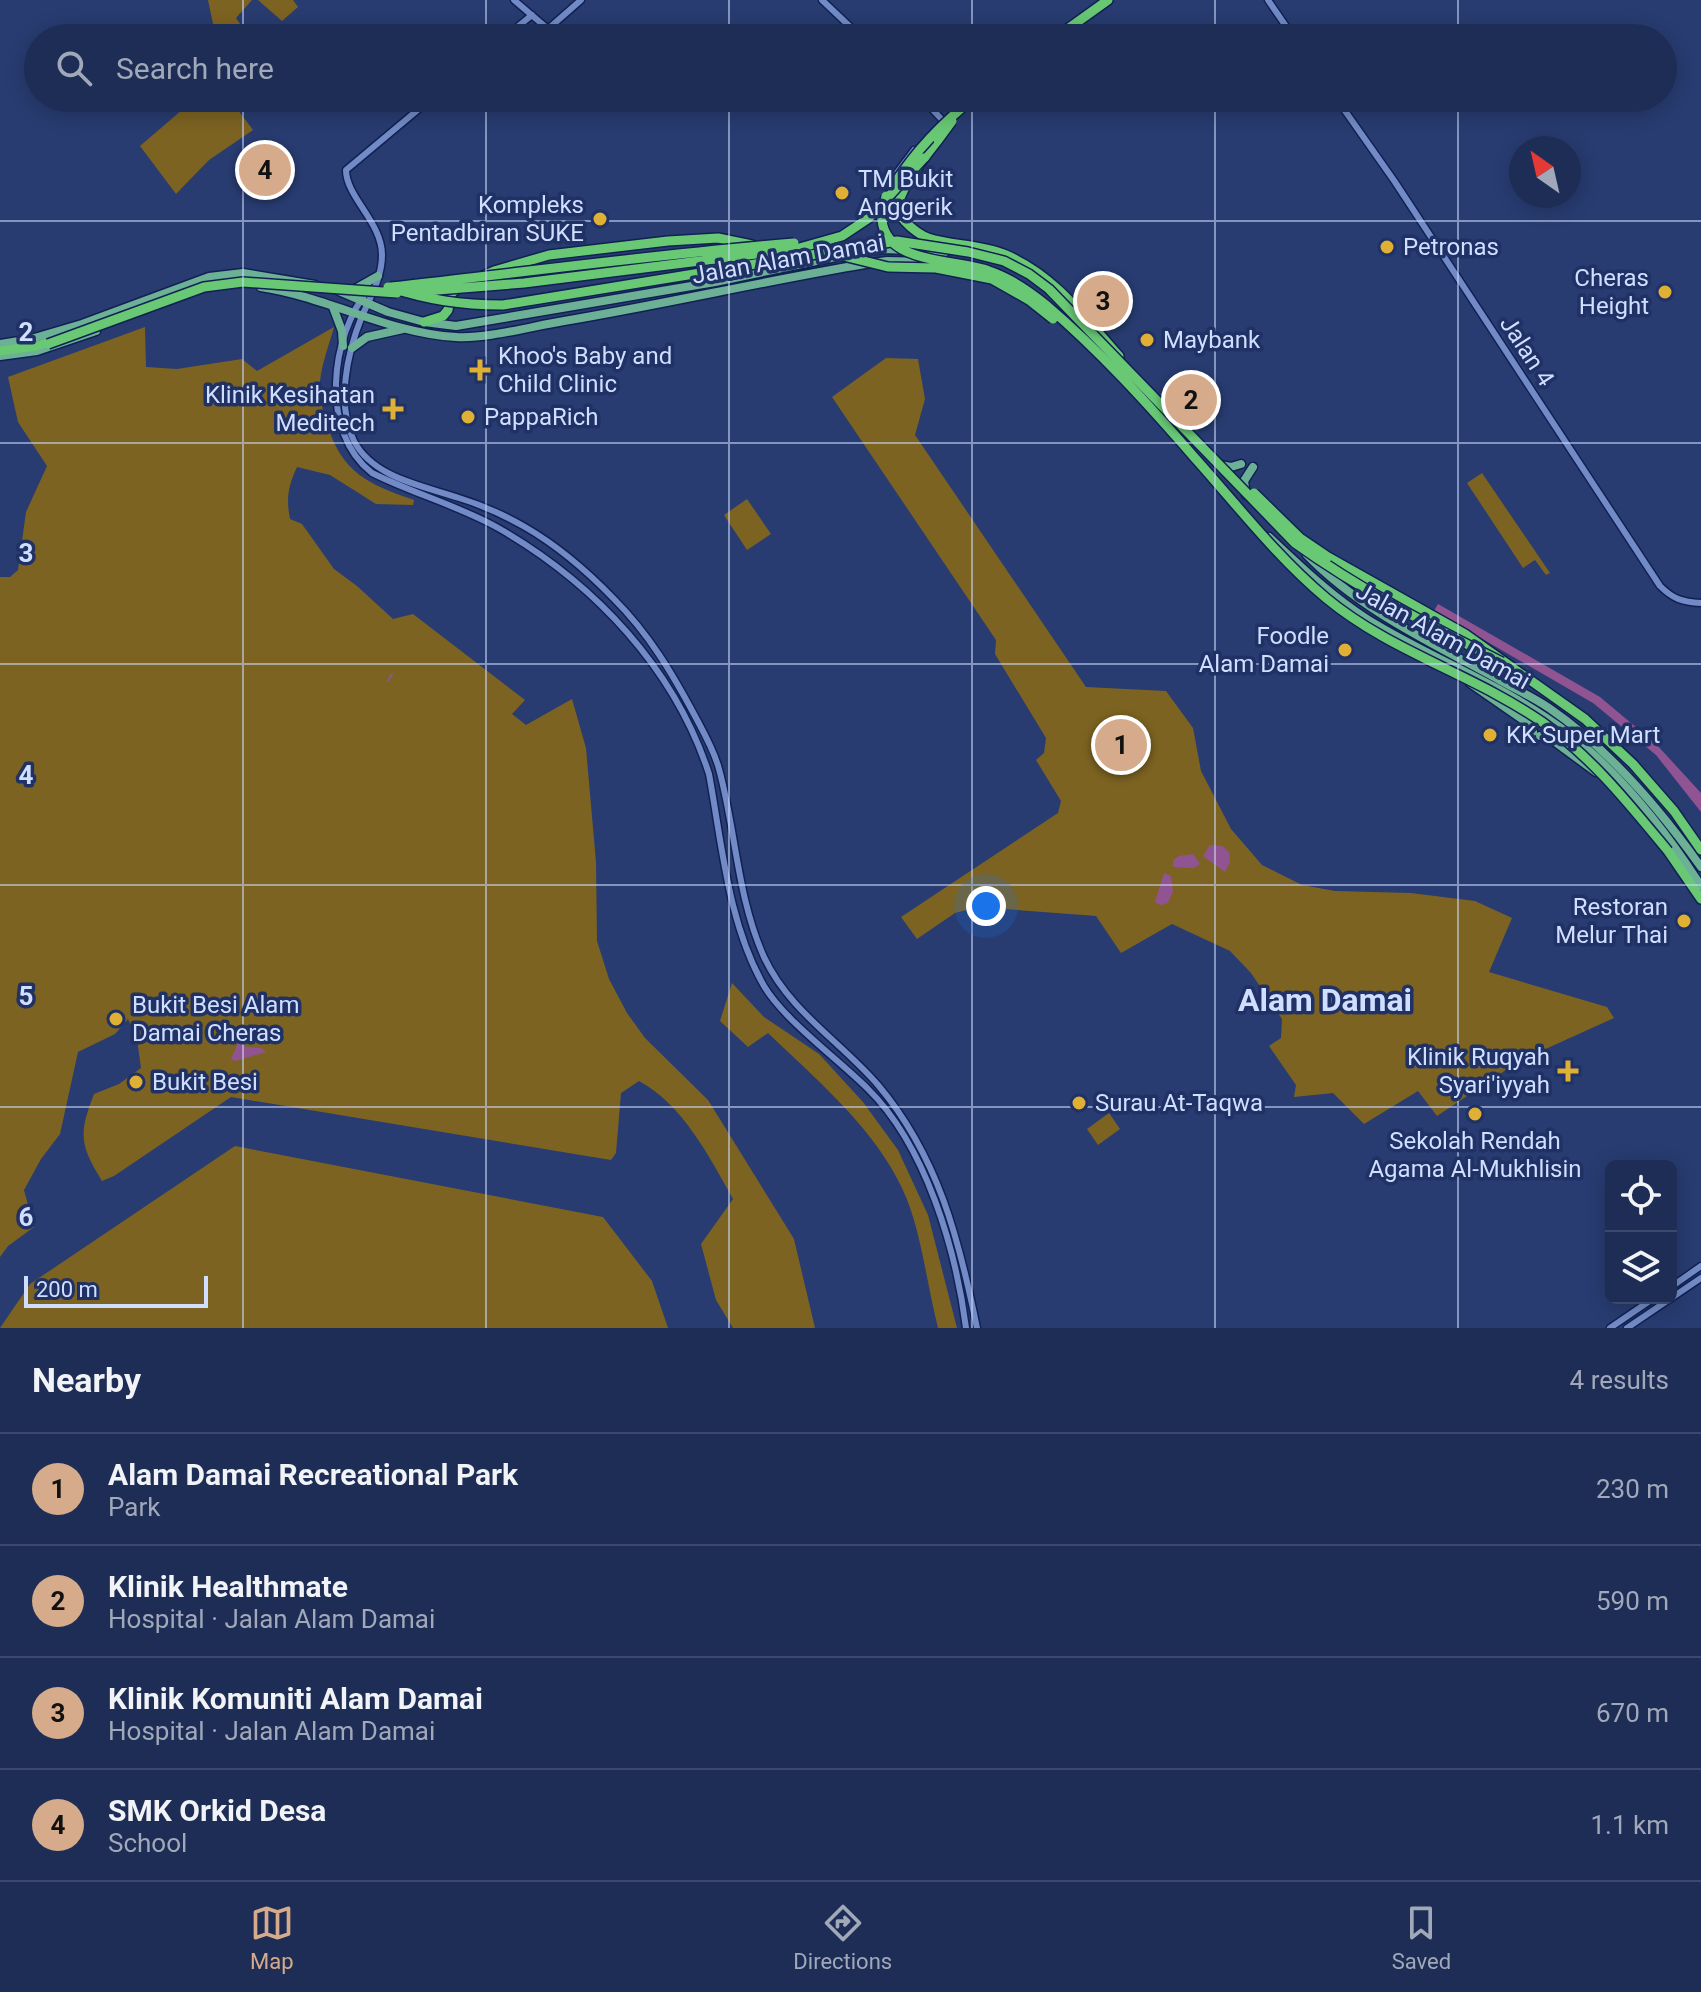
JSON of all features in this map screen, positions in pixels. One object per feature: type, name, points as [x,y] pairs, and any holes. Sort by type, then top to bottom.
[{"type":"highway","points":[[1074,24],[1109,0]]},
{"type":"highway","points":[[0,353],[37,346],[85,330],[203,285],[242,280],[388,287],[524,273],[619,259],[810,242],[842,232],[886,196],[908,162],[942,123],[958,112]]},
{"type":"highway","points":[[962,112],[948,125],[903,193],[898,209],[916,231],[928,238],[974,245],[1005,255],[1053,283],[1213,454],[1300,538],[1465,634],[1594,728],[1633,764],[1674,811],[1701,850]]},
{"type":"highway","points":[[0,353],[37,347],[86,332],[204,287],[243,282],[389,293],[457,289],[796,249],[842,236],[869,218],[924,158]]},
{"type":"highway","points":[[886,196],[882,220],[896,246],[922,257],[989,271],[1021,287],[1046,305],[1109,364],[1261,535],[1324,597],[1401,649],[1499,696],[1542,722],[1598,768],[1668,851],[1701,899]]},
{"type":"highway","points":[[424,322],[443,316],[448,310],[451,294],[460,286],[494,271],[549,255],[718,238],[759,246]]},
{"type":"highway","points":[[388,287],[429,300],[503,305],[897,241],[1004,261],[1049,289],[1295,543],[1336,571],[1502,662]]},
{"type":"highway","points":[[796,249],[836,254],[888,267],[936,268],[992,279],[1029,300],[1109,364]]},
{"type":"main road","points":[[865,251],[886,231]]},
{"type":"main road","name":"Jalan Alam Damai","points":[[0,344],[31,339],[82,324],[197,279],[230,273],[301,281],[343,292],[388,312],[424,322],[456,326],[715,282],[865,251],[886,249],[958,253],[995,262],[1028,277],[1049,293],[1247,498],[1322,570],[1368,606],[1547,707],[1577,729],[1660,811],[1701,867]]},
{"type":"main road","name":"Jalan Alam Damai","points":[[0,353],[37,351],[65,343],[155,306],[212,288],[256,286],[283,290],[408,328],[458,337],[887,261],[962,265],[995,272],[1027,287],[1050,306],[1260,528],[1322,586],[1369,620],[1503,691],[1561,728],[1619,780],[1653,819],[1701,886]]},
{"type":"main road","points":[[343,292],[370,283],[378,276]]},
{"type":"main road","points":[[375,288],[388,312]]},
{"type":"main road","points":[[333,307],[347,347],[367,337],[408,328]]},
{"type":"main road","points":[[1209,458],[1226,467],[1241,464]]},
{"type":"main road","points":[[1247,498],[1244,481],[1253,467]]},
{"type":"main road","points":[[1459,667],[1475,688],[1532,726],[1537,734],[1547,736],[1602,776],[1619,780]]},
{"type":"street","points":[[514,0],[542,24]]},
{"type":"street","points":[[554,24],[581,0]]},
{"type":"street","points":[[822,0],[847,24]]},
{"type":"street","points":[[1079,24],[1109,0]]},
{"type":"street","points":[[1268,0],[1284,24]]},
{"type":"street","points":[[521,24],[532,15]]},
{"type":"street","points":[[365,301],[375,288],[382,255],[377,232],[352,189],[346,170],[415,112]]},
{"type":"street","points":[[935,112],[945,123]]},
{"type":"street","points":[[887,261],[888,192],[896,174],[917,147],[960,112]]},
{"type":"street","name":"Jalan 4","points":[[1346,112],[1660,586],[1670,596],[1683,602],[1701,603]]},
{"type":"street","points":[[378,276],[358,314],[334,397],[336,415],[346,440],[360,463],[372,473],[498,528],[572,577],[626,631],[673,697],[709,774],[746,947],[765,987],[776,1001],[871,1092],[908,1145],[941,1215],[966,1328]]},
{"type":"street","points":[[347,347],[345,416],[356,445],[367,458],[393,476],[496,512],[527,528],[580,565],[637,622],[657,648],[710,746],[718,767],[739,876],[763,955],[777,983],[796,1006],[877,1084],[916,1141],[950,1214],[977,1328]]},
{"type":"street","points":[[1677,1283],[1701,1266]]},
{"type":"street","points":[[1627,1328],[1701,1278]]},
{"type":"street","points":[[1610,1328],[1645,1304]]},
{"type":"shaded area","points":[[208,0],[252,0],[236,18],[240,24],[213,24]]},
{"type":"shaded area","points":[[258,0],[293,0],[298,7],[282,21]]},
{"type":"shaded area","points":[[180,112],[240,112],[253,130],[209,160],[176,194],[140,146]]},
{"type":"shaded area","points":[[145,327],[146,367],[177,369],[242,359],[257,371],[334,327],[320,386],[322,408],[333,441],[340,454],[359,474],[370,482],[414,500],[413,505],[376,504],[330,475],[297,467],[289,493],[290,519],[302,524],[334,569],[393,619],[413,614],[525,700],[512,714],[526,725],[572,699],[586,748],[596,862],[597,941],[609,979],[645,1038],[708,1100],[794,1239],[815,1328],[733,1328],[716,1300],[701,1244],[733,1199],[694,1133],[669,1104],[639,1081],[621,1093],[616,1153],[611,1160],[231,1097],[102,1181],[85,1147],[84,1129],[94,1094],[119,1084],[141,1068],[137,1039],[128,1019],[115,1034],[78,1052],[60,1134],[41,1159],[24,1190],[34,1227],[8,1246],[0,1257],[0,577],[10,577],[18,570],[26,512],[47,466],[18,422],[8,377]]},
{"type":"shaded area","points":[[886,358],[918,359],[925,399],[915,435],[1086,687],[1166,691],[1193,728],[1201,771],[1231,829],[1262,865],[1302,885],[1335,891],[1411,893],[1475,901],[1512,918],[1489,972],[1607,1007],[1614,1018],[1521,1060],[1437,1116],[1418,1091],[1364,1124],[1333,1093],[1294,1097],[1296,1085],[1269,1046],[1281,1038],[1282,1019],[1251,973],[1230,951],[1172,924],[1121,953],[1096,916],[978,907],[955,913],[917,939],[901,917],[1058,813],[1061,801],[1036,760],[1044,753],[1046,738],[995,654],[996,640],[832,397]]},
{"type":"shaded area","points":[[1482,473],[1550,573],[1546,575],[1535,560],[1523,568],[1467,483]]},
{"type":"shaded area","points":[[747,499],[771,534],[747,550],[724,515]]},
{"type":"shaded area","points":[[1438,604],[1600,697],[1656,744],[1701,793],[1701,812],[1656,755],[1593,703],[1434,611]]},
{"type":"shaded area","points":[[1210,845],[1222,846],[1229,852],[1230,862],[1225,872],[1203,856]]},
{"type":"shaded area","points":[[1193,854],[1200,864],[1194,868],[1173,867],[1173,860],[1179,856]]},
{"type":"shaded area","points":[[1164,873],[1171,876],[1173,891],[1168,903],[1161,905],[1155,902]]},
{"type":"shaded area","points":[[732,983],[764,1017],[819,1054],[863,1102],[898,1150],[928,1215],[957,1328],[938,1328],[914,1220],[890,1166],[833,1095],[768,1033],[748,1047],[720,1021]]},
{"type":"shaded area","points":[[242,1041],[246,1047],[261,1048],[266,1052],[235,1061],[231,1059]]},
{"type":"shaded area","points":[[1109,1113],[1120,1129],[1098,1145],[1087,1129]]},
{"type":"shaded area","points":[[235,1146],[603,1217],[652,1281],[668,1328],[0,1328],[30,1284]]},
{"type":"waterway","points":[[388,681],[392,674]]},
{"type":"place","name":"SMK Orkid Desa","points":[[265,170]]},
{"type":"place","name":"TM Bukit Anggerik","points":[[842,193]]},
{"type":"place","name":"Kompleks Pentadbiran SUKE","points":[[600,219]]},
{"type":"place","name":"Petronas","points":[[1387,247]]},
{"type":"place","name":"Cheras Height","points":[[1665,292]]},
{"type":"place","name":"Klinik Komuniti Alam Damai","points":[[1103,301]]},
{"type":"place","name":"Maybank","points":[[1147,340]]},
{"type":"place","name":"Khoo's Baby and Child Clinic","points":[[480,370]]},
{"type":"place","name":"Klinik Healthmate","points":[[1191,400]]},
{"type":"place","name":"Klinik Kesihatan Meditech","points":[[393,409]]},
{"type":"place","name":"PappaRich","points":[[468,417]]},
{"type":"place","name":"Foodle Alam Damai","points":[[1345,650]]},
{"type":"place","name":"KK Super Mart","points":[[1490,735]]},
{"type":"place","name":"Alam Damai Recreational Park","points":[[1121,745]]},
{"type":"place","name":"Restoran Melur Thai","points":[[1684,921]]},
{"type":"place","name":"Bukit Besi Alam Damai Cheras","points":[[116,1019]]},
{"type":"place","name":"Klinik Ruqyah Syari'iyyah","points":[[1568,1071]]},
{"type":"place","name":"Bukit Besi","points":[[136,1082]]},
{"type":"place","name":"Surau At-Taqwa","points":[[1079,1103]]},
{"type":"place","name":"Sekolah Rendah Agama Al-Mukhlisin","points":[[1475,1114]]},
{"type":"district","name":"Alam Damai","points":[[1325,1000]]}]
